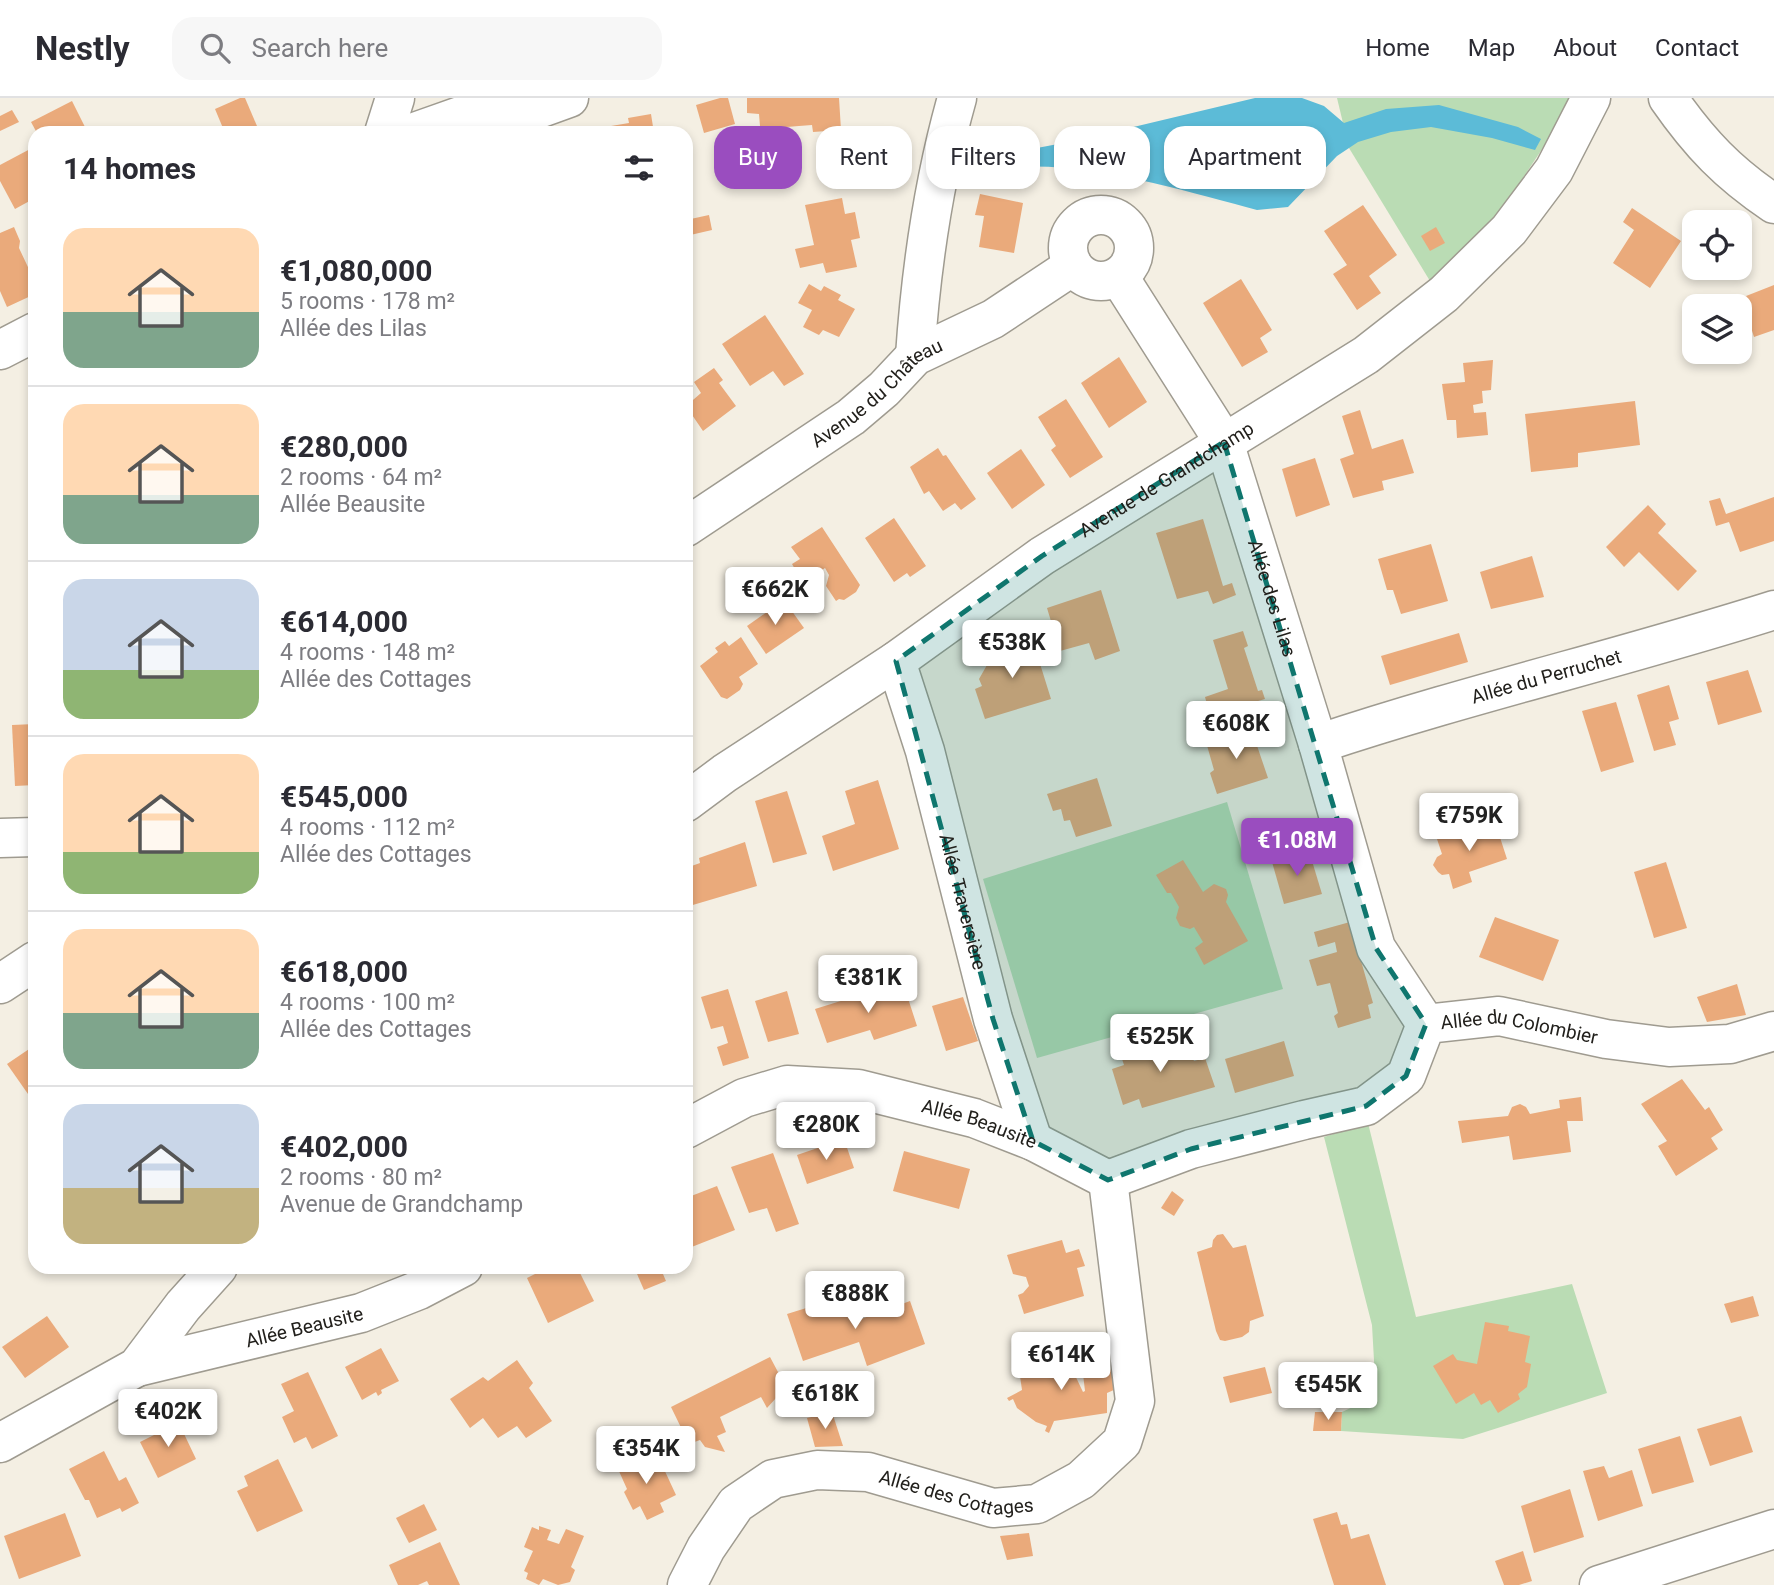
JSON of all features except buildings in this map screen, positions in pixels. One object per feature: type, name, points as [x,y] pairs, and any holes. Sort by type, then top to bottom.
[{"type":"street","points":[[386,126],[395,98]]},
{"type":"street","points":[[432,126],[511,98]]},
{"type":"street","points":[[491,126],[569,98]]},
{"type":"street","points":[[915,356],[920,283],[930,217],[946,135],[957,98]]},
{"type":"street","name":"Avenue de Grandchamp","points":[[693,797],[896,660],[1042,556],[1366,355],[1444,294],[1509,230],[1554,170],[1591,98]]},
{"type":"street","points":[[1668,98],[1694,135],[1717,159],[1746,185],[1774,204]]},
{"type":"street","points":[[1091,215],[1112,216],[1122,221],[1130,230],[1134,255],[1119,277],[1103,281],[1091,280],[1081,275],[1073,266],[1067,252],[1068,240],[1072,229],[1080,221],[1091,215]]},
{"type":"street","name":"Avenue du Château","points":[[693,522],[851,417],[884,389],[915,356],[993,319],[1073,266]]},
{"type":"street","name":"Allée des Lilas","points":[[1119,277],[1224,442],[1318,744],[1376,948],[1426,1024]]},
{"type":"street","points":[[0,328],[28,314]]},
{"type":"street","points":[[0,350],[28,336]]},
{"type":"street","name":"Allée du Perruchet","points":[[1318,744],[1382,722],[1688,637],[1774,610]]},
{"type":"street","name":"Allée Traversière","points":[[896,660],[925,751],[993,1019],[1033,1141]]},
{"type":"street","points":[[0,838],[28,837]]},
{"type":"street","points":[[0,984],[28,966]]},
{"type":"street","name":"Allée du Colombier","points":[[1108,1180],[1191,1149],[1304,1119],[1366,1106],[1406,1076],[1426,1024],[1499,1016],[1606,1038],[1669,1047],[1730,1044],[1774,1031]]},
{"type":"street","name":"Allée Beausite","points":[[693,1125],[744,1098],[787,1085],[858,1089],[974,1118],[1033,1141],[1108,1180]]},
{"type":"street","name":"Allée des Cottages","points":[[687,1585],[706,1548],[736,1504],[773,1479],[817,1469],[868,1472],[993,1508],[1037,1504],[1082,1480],[1122,1442],[1135,1401],[1108,1180]]},
{"type":"street","points":[[0,1443],[137,1367],[183,1306],[212,1274]]},
{"type":"street","name":"Allée Beausite","points":[[137,1367],[361,1313],[419,1290],[450,1274]]},
{"type":"street","points":[[1600,1585],[1774,1529]]},
{"type":"highlighted area","points":[[1224,442],[1376,948],[1426,1024],[1406,1076],[1366,1106],[1191,1149],[1108,1180],[1033,1141],[993,1019],[896,661],[1042,556]]},
{"type":"green space","points":[[1337,98],[1576,98],[1493,223],[1430,281],[1349,148]]},
{"type":"green space","points":[[1227,802],[1283,989],[1037,1058],[983,879]]},
{"type":"green space","points":[[1368,1123],[1416,1317],[1572,1284],[1607,1393],[1463,1439],[1341,1431],[1342,1412],[1376,1396],[1372,1325],[1324,1137]]},
{"type":"water","points":[[1255,98],[1302,98],[1324,106],[1344,123],[1386,109],[1439,105],[1518,127],[1541,139],[1535,150],[1492,138],[1431,127],[1391,132],[1358,142],[1337,156],[1326,167],[1326,126],[1164,126],[1164,186],[1150,182],[1150,126],[1138,126]]},
{"type":"water","points":[[1054,145],[1054,168],[1040,167],[1040,147]]},
{"type":"water","points":[[1176,189],[1305,189],[1288,207],[1257,210]]}]
